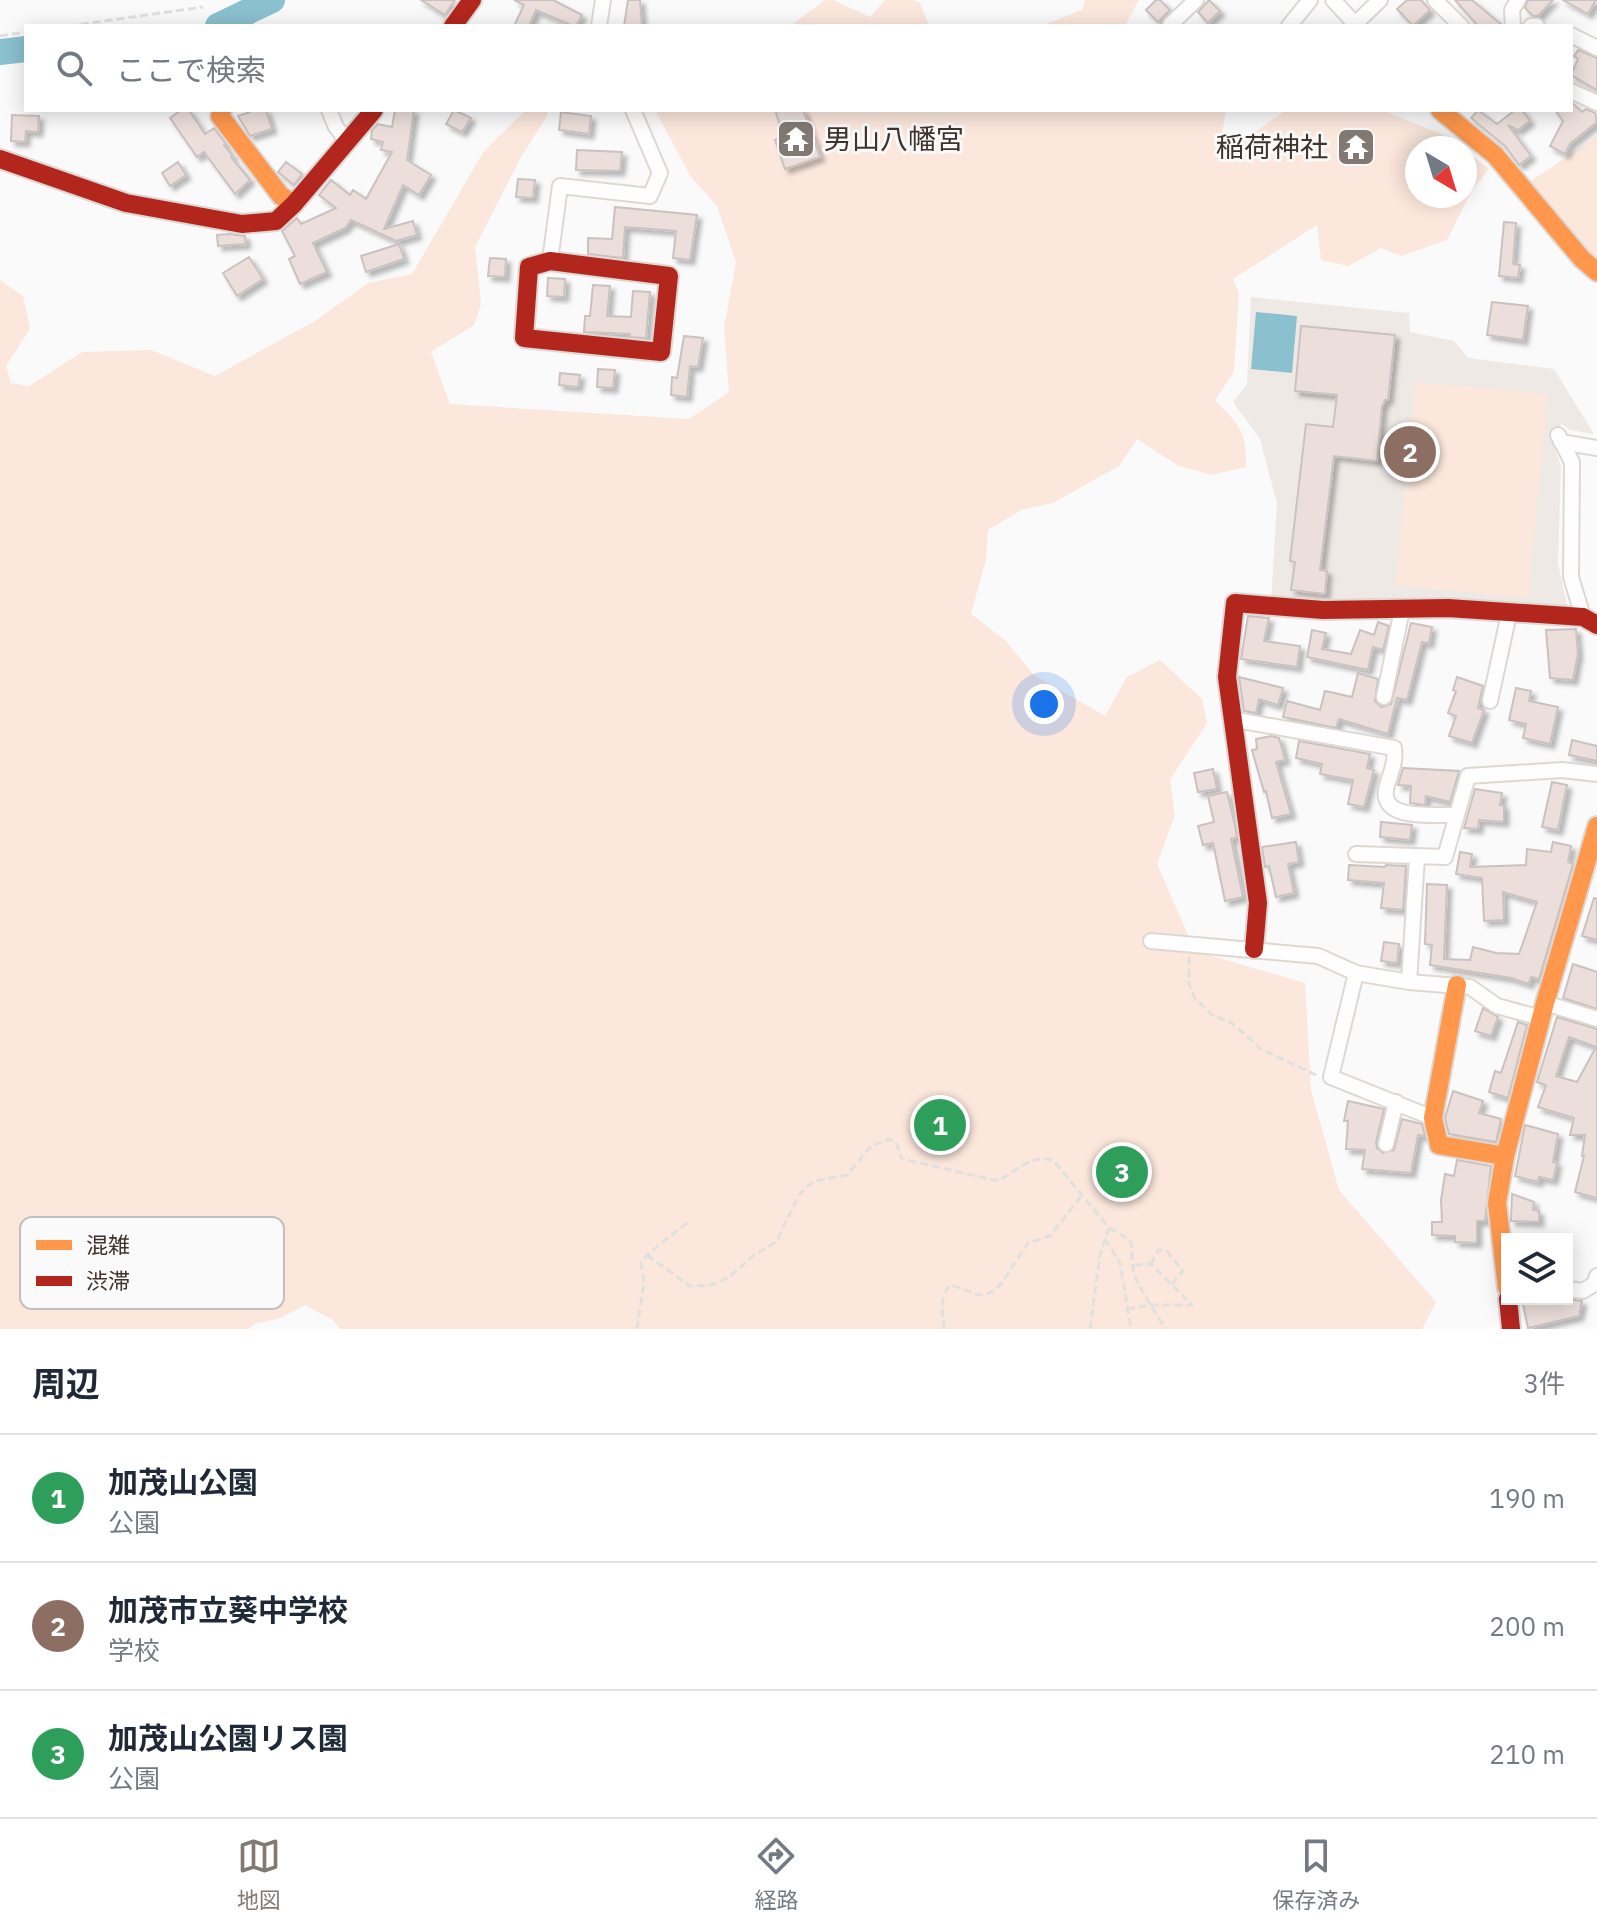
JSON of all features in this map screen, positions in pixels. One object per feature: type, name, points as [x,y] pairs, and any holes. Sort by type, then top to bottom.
[{"type":"street","points":[[454,24],[472,0]]},
{"type":"street","points":[[599,24],[603,0]]},
{"type":"street","points":[[1171,24],[1196,0]]},
{"type":"street","points":[[1291,24],[1310,0]]},
{"type":"street","points":[[1333,0],[1355,24]]},
{"type":"street","points":[[1357,24],[1380,0]]},
{"type":"street","points":[[1435,0],[1459,24]]},
{"type":"street","points":[[1513,24],[1512,10],[1518,0]]},
{"type":"street","points":[[1573,36],[1597,48]]},
{"type":"street","points":[[1573,92],[1597,103]]},
{"type":"street","points":[[221,112],[220,116],[281,196],[294,204]]},
{"type":"street","points":[[330,112],[347,141]]},
{"type":"street","points":[[550,261],[560,186],[650,196],[660,173],[634,112]]},
{"type":"street","points":[[1442,112],[1495,155],[1582,259],[1597,272]]},
{"type":"street","points":[[0,159],[126,203],[242,224],[276,221],[294,204],[368,114]]},
{"type":"street","points":[[550,261],[669,276],[661,352],[524,338],[529,267],[550,261]]},
{"type":"street","points":[[1254,949],[1258,903],[1227,677],[1235,603],[1323,610],[1448,608],[1590,621],[1571,577],[1572,462],[1560,438],[1597,448]]},
{"type":"street","points":[[1384,697],[1402,610]]},
{"type":"street","points":[[1490,701],[1509,614]]},
{"type":"street","points":[[1231,719],[1394,748],[1396,756],[1384,795],[1387,803],[1398,812],[1456,815]]},
{"type":"street","points":[[1356,854],[1445,857],[1468,776],[1562,770],[1597,774]]},
{"type":"street","points":[[1501,1234],[1497,1203],[1505,1156],[1543,1011],[1593,862],[1597,826]]},
{"type":"street","points":[[1409,982],[1417,857]]},
{"type":"street","points":[[1151,941],[1189,942],[1318,956],[1356,973],[1409,982],[1470,987],[1497,1006],[1597,1019]]},
{"type":"street","points":[[1356,973],[1331,1077],[1433,1118]]},
{"type":"street","points":[[1457,985],[1433,1118],[1439,1145],[1505,1156]]},
{"type":"street","points":[[1386,1144],[1396,1102]]},
{"type":"street","points":[[1573,1290],[1583,1291],[1594,1284],[1597,1276]]},
{"type":"street","points":[[1509,1305],[1511,1329]]},
{"type":"path","points":[[83,24],[203,7]]},
{"type":"path","points":[[0,36],[24,32]]},
{"type":"path","points":[[1189,942],[1189,984],[1194,997],[1212,1015],[1232,1023],[1261,1049],[1317,1075],[1331,1077]]},
{"type":"path","points":[[647,1255],[690,1286],[712,1285],[729,1277],[753,1256],[776,1242],[799,1195],[809,1185],[847,1175],[871,1146],[889,1139],[896,1142],[902,1159],[998,1181],[1031,1160],[1045,1157],[1054,1161],[1109,1228],[1127,1237],[1134,1247],[1134,1273],[1166,1329]]},
{"type":"path","points":[[944,1329],[942,1296],[947,1288],[951,1285],[979,1295],[990,1293],[1001,1284],[1028,1243],[1050,1236],[1082,1195]]},
{"type":"path","points":[[637,1329],[644,1282],[641,1263],[688,1222]]},
{"type":"path","points":[[1090,1329],[1100,1255],[1109,1228]]},
{"type":"path","points":[[1105,1239],[1120,1263],[1131,1329]]},
{"type":"path","points":[[1151,1264],[1158,1250],[1167,1251],[1183,1271],[1172,1284]]},
{"type":"path","points":[[1127,1309],[1152,1305],[1192,1305],[1151,1264],[1134,1265]]},
{"type":"shaded area","points":[[825,0],[833,0],[870,17],[885,0],[913,0],[920,3],[928,24],[793,24]]},
{"type":"shaded area","points":[[1085,0],[1139,0],[1126,24],[1046,24],[1082,10]]},
{"type":"shaded area","points":[[524,112],[548,112],[475,247],[481,304],[474,325],[431,352],[450,404],[689,419],[729,392],[724,328],[736,262],[717,206],[691,177],[656,112],[1226,112],[1221,139],[1250,136],[1283,112],[1387,112],[1446,136],[1405,136],[1405,208],[1463,208],[1447,240],[1401,256],[1381,248],[1348,266],[1321,260],[1317,225],[1233,279],[1239,294],[1234,372],[1215,400],[1240,429],[1245,445],[1246,467],[1212,475],[1179,466],[1137,439],[1119,466],[1053,503],[1021,510],[988,530],[986,559],[971,614],[1005,640],[1034,675],[1105,716],[1127,677],[1160,660],[1202,699],[1207,723],[1170,780],[1175,815],[1157,864],[1195,951],[1305,983],[1311,1090],[1339,1190],[1436,1302],[1422,1329],[340,1329],[333,1320],[305,1305],[281,1318],[254,1324],[248,1329],[0,1329],[0,280],[23,296],[30,329],[6,366],[11,383],[29,386],[82,352],[151,350],[215,376],[315,321],[368,283],[412,274],[484,151]]},
{"type":"shaded area","points":[[1597,136],[1597,262],[1528,183]]},
{"type":"shaded area","points":[[1477,160],[1489,169],[1477,184]]},
{"type":"shaded area","points":[[1251,297],[1409,313],[1410,332],[1454,341],[1468,358],[1554,369],[1594,434],[1570,430],[1562,424],[1550,436],[1561,466],[1558,563],[1567,605],[1271,602],[1277,503],[1260,439],[1233,402],[1247,384]]},
{"type":"shaded area","points":[[1415,382],[1548,394],[1528,598],[1395,585]]},
{"type":"water","points":[[1256,312],[1297,316],[1292,373],[1251,369]]},
{"type":"building","points":[[421,0],[455,0],[445,15]]},
{"type":"building","points":[[514,0],[553,0],[582,15],[577,24],[568,24],[536,10],[530,24],[515,24],[524,5]]},
{"type":"building","points":[[628,0],[640,0],[642,24],[624,24]]},
{"type":"building","points":[[1156,0],[1170,10],[1158,22],[1146,10]]},
{"type":"building","points":[[1209,0],[1220,11],[1208,23],[1198,12]]},
{"type":"building","points":[[1407,0],[1421,0],[1430,10],[1411,24],[1397,9]]},
{"type":"building","points":[[1455,0],[1472,0],[1501,24],[1476,24]]},
{"type":"building","points":[[1528,0],[1553,0],[1538,16],[1533,16],[1525,8]]},
{"type":"building","points":[[1563,0],[1596,0],[1588,14]]},
{"type":"building","points":[[1578,50],[1597,58],[1597,90],[1573,76],[1578,59],[1574,56]]},
{"type":"building","points":[[1573,104],[1582,112],[1586,109],[1595,113],[1597,122],[1570,144],[1565,154],[1550,146],[1563,121],[1556,112],[1573,112]]},
{"type":"building","points":[[178,112],[190,112],[205,134],[214,128],[231,157],[250,180],[235,194],[204,152],[197,157],[170,118]]},
{"type":"building","points":[[267,112],[272,129],[250,136],[238,116]]},
{"type":"building","points":[[395,112],[414,112],[407,160],[431,175],[419,195],[403,185],[384,229],[413,221],[417,235],[396,241],[351,220],[345,228],[313,243],[327,272],[300,284],[289,259],[295,256],[282,231],[297,218],[301,224],[336,208],[319,195],[331,180],[350,195],[353,190],[366,199],[392,152],[381,150],[383,142],[371,139],[372,130],[378,124],[392,127]]},
{"type":"building","points":[[453,112],[471,118],[462,132],[446,124]]},
{"type":"building","points":[[561,112],[591,116],[589,134],[559,130]]},
{"type":"building","name":"男山八幡宮","points":[[776,112],[804,112],[820,157],[785,169],[775,140],[784,137]]},
{"type":"building","points":[[1481,112],[1497,124],[1512,112],[1523,112],[1530,121],[1518,130],[1508,125],[1531,156],[1519,165],[1505,146],[1471,118]]},
{"type":"building","points":[[12,115],[39,116],[38,132],[26,131],[25,142],[11,141]]},
{"type":"building","name":"稲荷神社","points":[[1357,136],[1366,152],[1354,158],[1346,142]]},
{"type":"building","points":[[577,150],[622,152],[620,171],[576,170]]},
{"type":"building","points":[[178,162],[186,175],[170,186],[162,173]]},
{"type":"building","points":[[286,162],[302,174],[294,185],[278,172]]},
{"type":"building","points":[[518,179],[535,180],[533,198],[516,197]]},
{"type":"building","points":[[615,207],[697,215],[690,260],[673,258],[676,231],[625,227],[623,258],[588,254],[588,238],[612,239]]},
{"type":"building","points":[[1504,222],[1516,223],[1513,264],[1520,265],[1518,278],[1499,276]]},
{"type":"building","points":[[217,235],[245,236],[246,244],[218,246]]},
{"type":"building","points":[[399,244],[404,259],[366,272],[361,256]]},
{"type":"building","points":[[249,257],[263,279],[237,296],[223,273]]},
{"type":"building","points":[[490,258],[506,259],[505,277],[488,276]]},
{"type":"building","points":[[548,278],[565,279],[564,297],[547,296]]},
{"type":"building","points":[[593,285],[610,286],[607,316],[631,317],[633,291],[650,292],[646,338],[629,337],[630,334],[584,332],[585,316],[590,316]]},
{"type":"building","points":[[1492,302],[1528,306],[1523,340],[1487,335]]},
{"type":"building","points":[[1301,326],[1395,335],[1388,400],[1382,407],[1377,461],[1334,456],[1320,570],[1327,571],[1325,594],[1291,590],[1295,562],[1290,561],[1306,424],[1333,427],[1337,395],[1295,391]]},
{"type":"building","points":[[684,336],[703,338],[698,367],[690,366],[687,397],[671,395],[672,377],[677,378]]},
{"type":"building","points":[[598,369],[615,370],[613,388],[597,387]]},
{"type":"building","points":[[560,373],[580,375],[578,387],[559,385]]},
{"type":"building","points":[[1248,616],[1269,618],[1264,641],[1300,646],[1297,667],[1241,659]]},
{"type":"building","points":[[1378,622],[1389,626],[1383,650],[1373,647],[1368,670],[1307,657],[1312,630],[1326,633],[1322,649],[1351,654],[1360,630],[1374,635]]},
{"type":"building","points":[[1411,623],[1432,627],[1429,643],[1422,642],[1407,700],[1397,698],[1388,734],[1339,719],[1336,728],[1283,717],[1287,701],[1320,710],[1325,691],[1352,697],[1358,673],[1378,679],[1375,701],[1381,707],[1391,704]]},
{"type":"building","points":[[1576,629],[1578,654],[1573,680],[1550,678],[1546,630]]},
{"type":"building","points":[[1239,677],[1283,688],[1278,705],[1259,699],[1256,713],[1244,711]]},
{"type":"building","points":[[1457,677],[1483,686],[1478,708],[1484,710],[1472,743],[1449,736],[1456,716],[1448,713],[1456,691],[1453,690]]},
{"type":"building","points":[[1516,688],[1531,691],[1529,701],[1558,707],[1550,744],[1523,738],[1526,724],[1509,720]]},
{"type":"building","points":[[1279,738],[1285,760],[1276,762],[1291,814],[1272,818],[1252,750],[1257,749],[1256,739]]},
{"type":"building","points":[[1572,740],[1597,746],[1597,761],[1569,755]]},
{"type":"building","points":[[1299,741],[1370,754],[1367,768],[1374,770],[1364,807],[1348,804],[1353,780],[1320,774],[1322,764],[1296,758]]},
{"type":"building","points":[[1403,768],[1459,771],[1450,802],[1426,796],[1425,805],[1410,803],[1411,786],[1398,785]]},
{"type":"building","points":[[1213,769],[1217,789],[1198,792],[1194,773]]},
{"type":"building","points":[[1552,782],[1567,785],[1558,830],[1542,827]]},
{"type":"building","points":[[1475,789],[1502,793],[1500,805],[1504,805],[1504,822],[1479,820],[1478,829],[1464,828]]},
{"type":"building","points":[[1227,792],[1237,837],[1231,839],[1243,897],[1225,901],[1213,843],[1203,845],[1198,826],[1214,822],[1208,796]]},
{"type":"building","points":[[1381,822],[1412,825],[1410,840],[1380,837]]},
{"type":"building","points":[[1296,842],[1299,862],[1288,864],[1294,893],[1276,897],[1269,866],[1265,867],[1262,847]]},
{"type":"building","points":[[1553,842],[1571,846],[1568,862],[1573,864],[1539,979],[1531,977],[1529,984],[1511,978],[1430,965],[1432,945],[1425,944],[1427,884],[1447,885],[1444,959],[1470,960],[1473,947],[1496,953],[1519,954],[1537,902],[1503,892],[1504,920],[1484,921],[1482,878],[1456,874],[1460,852],[1472,854],[1470,867],[1526,865],[1527,849],[1551,852]]},
{"type":"building","points":[[1349,865],[1406,866],[1403,910],[1381,908],[1384,883],[1348,880]]},
{"type":"building","points":[[1594,898],[1597,899],[1597,940],[1582,936]]},
{"type":"building","points":[[1384,942],[1399,944],[1397,963],[1381,961]]},
{"type":"building","points":[[1573,964],[1597,972],[1597,1009],[1563,998]]},
{"type":"building","points":[[1483,1008],[1498,1017],[1491,1036],[1475,1031]]},
{"type":"building","points":[[1557,1017],[1597,1029],[1597,1198],[1575,1192],[1584,1156],[1585,1135],[1570,1135],[1574,1118],[1538,1107],[1546,1085],[1537,1082]],"holes":[[[1569,1037],[1596,1047],[1577,1082],[1556,1076]]]},
{"type":"building","points":[[1518,1022],[1527,1025],[1508,1098],[1489,1092],[1495,1071],[1501,1073]]},
{"type":"building","points":[[1453,1091],[1483,1101],[1479,1113],[1501,1119],[1496,1142],[1449,1134],[1445,1118]]},
{"type":"building","points":[[1348,1101],[1384,1109],[1376,1142],[1383,1153],[1394,1150],[1402,1119],[1422,1124],[1425,1136],[1418,1135],[1411,1173],[1362,1169],[1365,1150],[1346,1149],[1348,1121],[1344,1121]]},
{"type":"building","points":[[1525,1125],[1558,1134],[1553,1180],[1539,1177],[1538,1182],[1515,1176]]},
{"type":"building","points":[[1457,1160],[1491,1166],[1485,1221],[1477,1221],[1477,1243],[1455,1242],[1455,1236],[1432,1235],[1432,1222],[1442,1222],[1445,1174],[1454,1176]]},
{"type":"building","points":[[1512,1194],[1534,1202],[1533,1210],[1539,1211],[1539,1222],[1511,1221]]},
{"type":"building","points":[[1573,1300],[1582,1301],[1579,1316],[1528,1328],[1523,1305],[1573,1305]]},
{"type":"waterway","points":[[222,24],[272,0]]},
{"type":"waterway","points":[[0,52],[24,49]]},
{"type":"traffic: slow","points":[[221,112],[220,116],[281,196],[294,204]]},
{"type":"traffic: slow","points":[[1442,112],[1495,155],[1582,259],[1597,272]]},
{"type":"traffic: slow","points":[[1501,1237],[1497,1203],[1505,1156],[1545,1003],[1597,826]]},
{"type":"traffic: slow","points":[[1457,985],[1433,1118],[1439,1145],[1505,1156]]},
{"type":"traffic: jam","points":[[454,24],[472,0]]},
{"type":"traffic: jam","points":[[0,159],[126,203],[242,224],[276,221],[372,112]]},
{"type":"traffic: jam","points":[[550,261],[669,276],[661,352],[524,338],[529,267],[550,261]]},
{"type":"traffic: jam","points":[[1254,949],[1258,903],[1227,677],[1235,603],[1323,610],[1448,608],[1583,617],[1597,625]]},
{"type":"traffic: jam","points":[[1509,1305],[1511,1329]]},
{"type":"place","name":"男山八幡宮","points":[[796,139]]},
{"type":"place","name":"稲荷神社","points":[[1356,147]]},
{"type":"place","name":"加茂市立葵中学校","points":[[1410,452]]},
{"type":"place","name":"加茂山公園","points":[[940,1125]]},
{"type":"place","name":"加茂山公園リス園","points":[[1122,1172]]}]
